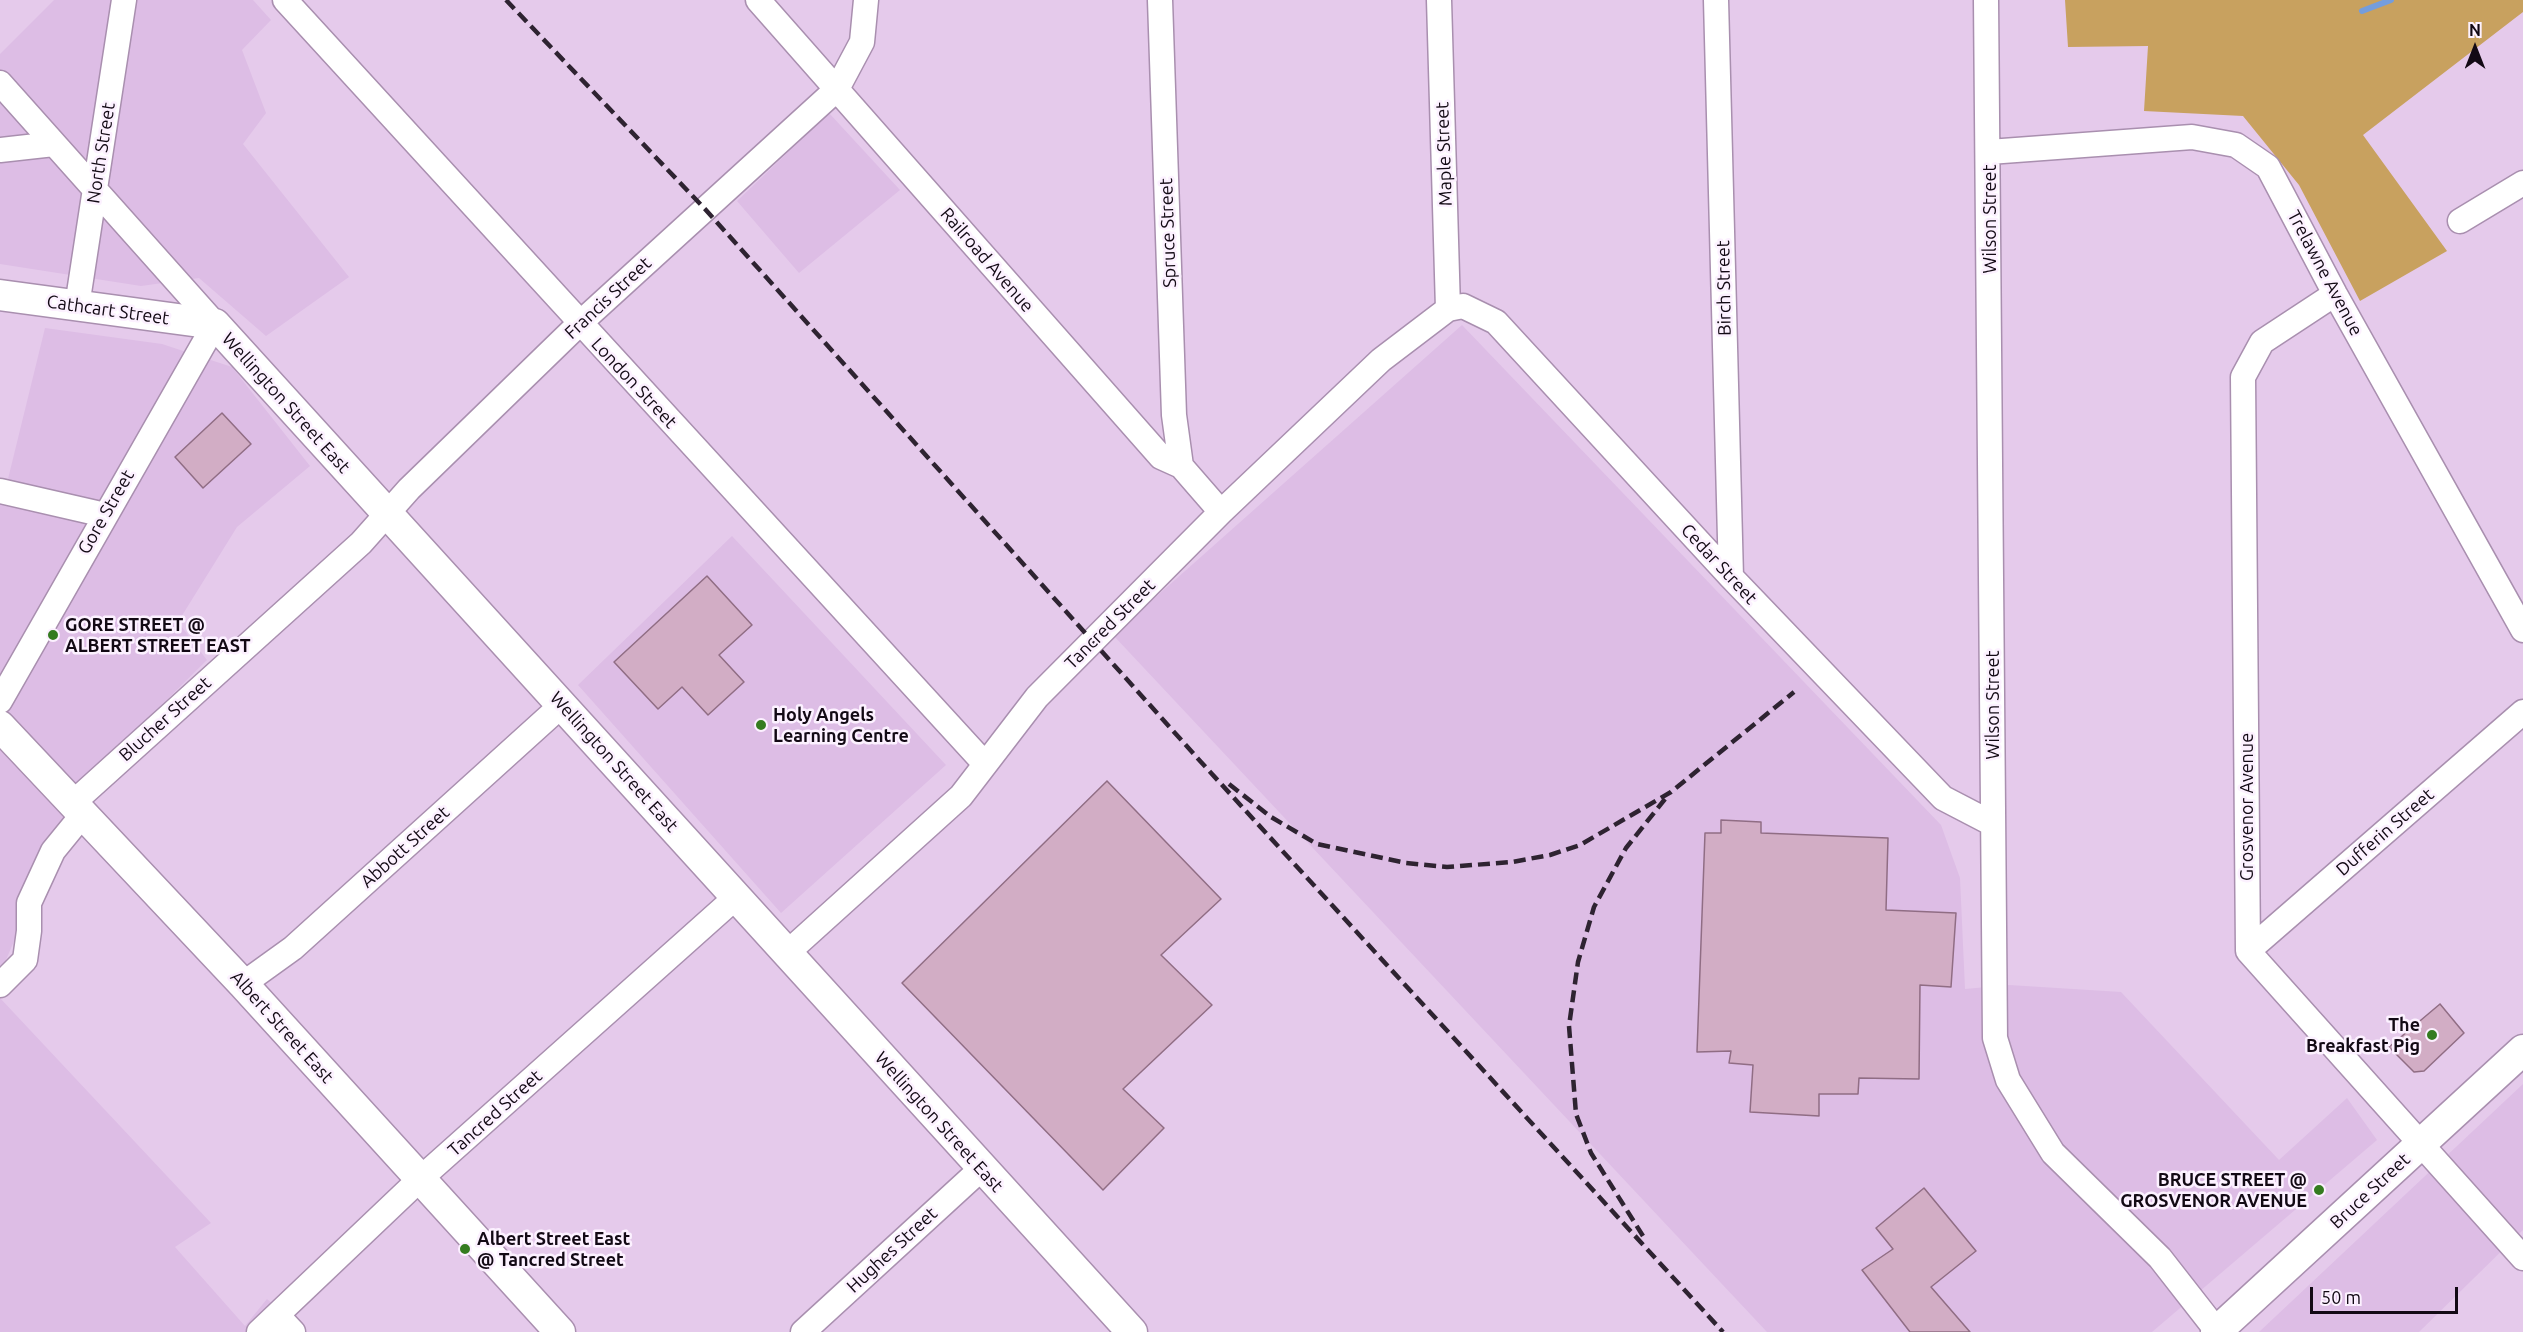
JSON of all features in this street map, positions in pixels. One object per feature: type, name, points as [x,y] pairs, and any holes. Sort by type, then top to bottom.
[{"type":"main road","name":"Cathcart Street","points":[[0,295],[215,324]]},
{"type":"main road","name":"Wellington Street East","points":[[215,324],[563,704],[981,1169],[1132,1332]]},
{"type":"main road","name":"Albert Street East","points":[[0,726],[79,807],[243,984],[560,1332]]},
{"type":"main road","name":"Bruce Street","points":[[2217,1332],[2523,1050]]},
{"type":"street","name":"North Street","points":[[77,306],[124,0]]},
{"type":"street","name":"London Street","points":[[285,0],[579,324],[986,764]]},
{"type":"street","name":"Railroad Avenue","points":[[758,0],[1161,457],[1181,466],[1221,512]]},
{"type":"street","name":"Francis Street","points":[[387,514],[409,489],[579,324],[837,89],[862,42],[866,0]]},
{"type":"street","name":"Spruce Street","points":[[1160,0],[1174,415],[1181,466]]},
{"type":"street","name":"Maple Street","points":[[1439,0],[1448,309]]},
{"type":"street","name":"Birch Street","points":[[1716,0],[1731,577]]},
{"type":"street","name":"Wilson Street","points":[[1986,0],[1995,1038],[2008,1080],[2054,1153],[2160,1258],[2217,1332]]},
{"type":"street","name":"Wellington Street East","points":[[0,83],[215,324]]},
{"type":"street","name":"Trelawne Avenue","points":[[1989,152],[2192,137],[2236,145],[2268,167],[2335,294],[2523,630]]},
{"type":"street","points":[[0,150],[54,144]]},
{"type":"street","points":[[2460,221],[2523,183]]},
{"type":"street","name":"Grosvenor Avenue","points":[[2248,951],[2243,377],[2262,342],[2335,294]]},
{"type":"street","name":"Cedar Street","points":[[1448,309],[1463,306],[1496,322],[1731,577],[1944,798],[1993,824]]},
{"type":"street","name":"Tancred Street","points":[[787,953],[961,796],[1037,697],[1221,512],[1381,360],[1448,309]]},
{"type":"street","name":"Gore Street","points":[[0,701],[215,324]]},
{"type":"street","points":[[0,491],[105,514]]},
{"type":"street","name":"Blucher Street","points":[[0,985],[25,960],[29,931],[29,903],[53,851],[79,807],[361,543],[387,514]]},
{"type":"street","name":"Abbott Street","points":[[243,984],[293,948],[563,704]]},
{"type":"street","name":"Dufferin Street","points":[[2248,951],[2523,712]]},
{"type":"street","name":"Tancred Street","points":[[259,1332],[285,1323],[420,1179],[735,898]]},
{"type":"street","points":[[2248,951],[2523,1258]]},
{"type":"street","name":"Hughes Street","points":[[803,1332],[981,1169]]},
{"type":"shaded area","points":[[54,0],[253,0],[271,20],[242,50],[266,113],[243,144],[349,277],[266,336],[199,278],[141,286],[0,264],[0,54]]},
{"type":"shaded area","points":[[2065,0],[2523,0],[2523,12],[2363,135],[2447,251],[2360,301],[2299,185],[2243,116],[2144,111],[2148,46],[2068,47]]},
{"type":"shaded area","points":[[829,113],[900,190],[799,273],[737,201]]},
{"type":"shaded area","points":[[1462,325],[1941,825],[1960,878],[1965,989],[2009,985],[2121,992],[2279,1160],[2347,1098],[2377,1140],[2152,1332],[1767,1332],[1113,635]]},
{"type":"shaded area","points":[[45,328],[162,344],[232,367],[310,466],[237,527],[178,622],[207,660],[112,754],[68,814],[0,974],[0,478],[8,479]]},
{"type":"shaded area","name":"Holy Angels Learning Centre","points":[[732,536],[946,765],[781,913],[578,685]]},
{"type":"shaded area","points":[[0,998],[211,1223],[175,1247],[245,1326],[267,1299],[304,1332],[0,1332]]},
{"type":"shaded area","points":[[2523,1084],[2523,1230],[2419,1332],[2259,1332]]},
{"type":"building","points":[[222,413],[251,444],[203,488],[175,457]]},
{"type":"building","points":[[707,576],[752,625],[719,655],[744,682],[708,715],[682,687],[658,709],[614,662]]},
{"type":"building","points":[[1107,781],[1221,899],[1161,955],[1212,1005],[1123,1089],[1164,1128],[1103,1190],[902,983]]},
{"type":"building","points":[[1721,820],[1761,822],[1761,833],[1888,838],[1886,910],[1956,913],[1951,987],[1920,985],[1919,1079],[1859,1078],[1858,1094],[1819,1094],[1819,1116],[1750,1112],[1753,1065],[1729,1063],[1731,1051],[1697,1052],[1705,833],[1721,833]]},
{"type":"building","name":"The Breakfast Pig","points":[[2440,1004],[2464,1033],[2424,1071],[2414,1072],[2389,1047]]},
{"type":"building","points":[[1924,1188],[1976,1251],[1931,1287],[1970,1332],[1910,1332],[1862,1270],[1893,1249],[1876,1228]]},
{"type":"waterway","points":[[2362,11],[2391,0]]},
{"type":"railway","points":[[506,0],[705,209],[1201,762],[1723,1332]]},
{"type":"railway","points":[[1229,784],[1271,817],[1317,844],[1406,863],[1447,867],[1512,862],[1550,855],[1580,845],[1671,792],[1794,692]]},
{"type":"railway","points":[[1643,1236],[1591,1153],[1576,1114],[1569,1026],[1578,962],[1594,907],[1626,848],[1665,799]]},
{"type":"place","name":"GORE STREET @ ALBERT STREET EAST","points":[[53,635]]},
{"type":"place","name":"Holy Angels Learning Centre","points":[[761,725]]},
{"type":"place","name":"The Breakfast Pig","points":[[2432,1035]]},
{"type":"place","name":"BRUCE STREET @ GROSVENOR AVENUE","points":[[2319,1190]]},
{"type":"place","name":"Albert Street East @ Tancred Street","points":[[465,1249]]}]
